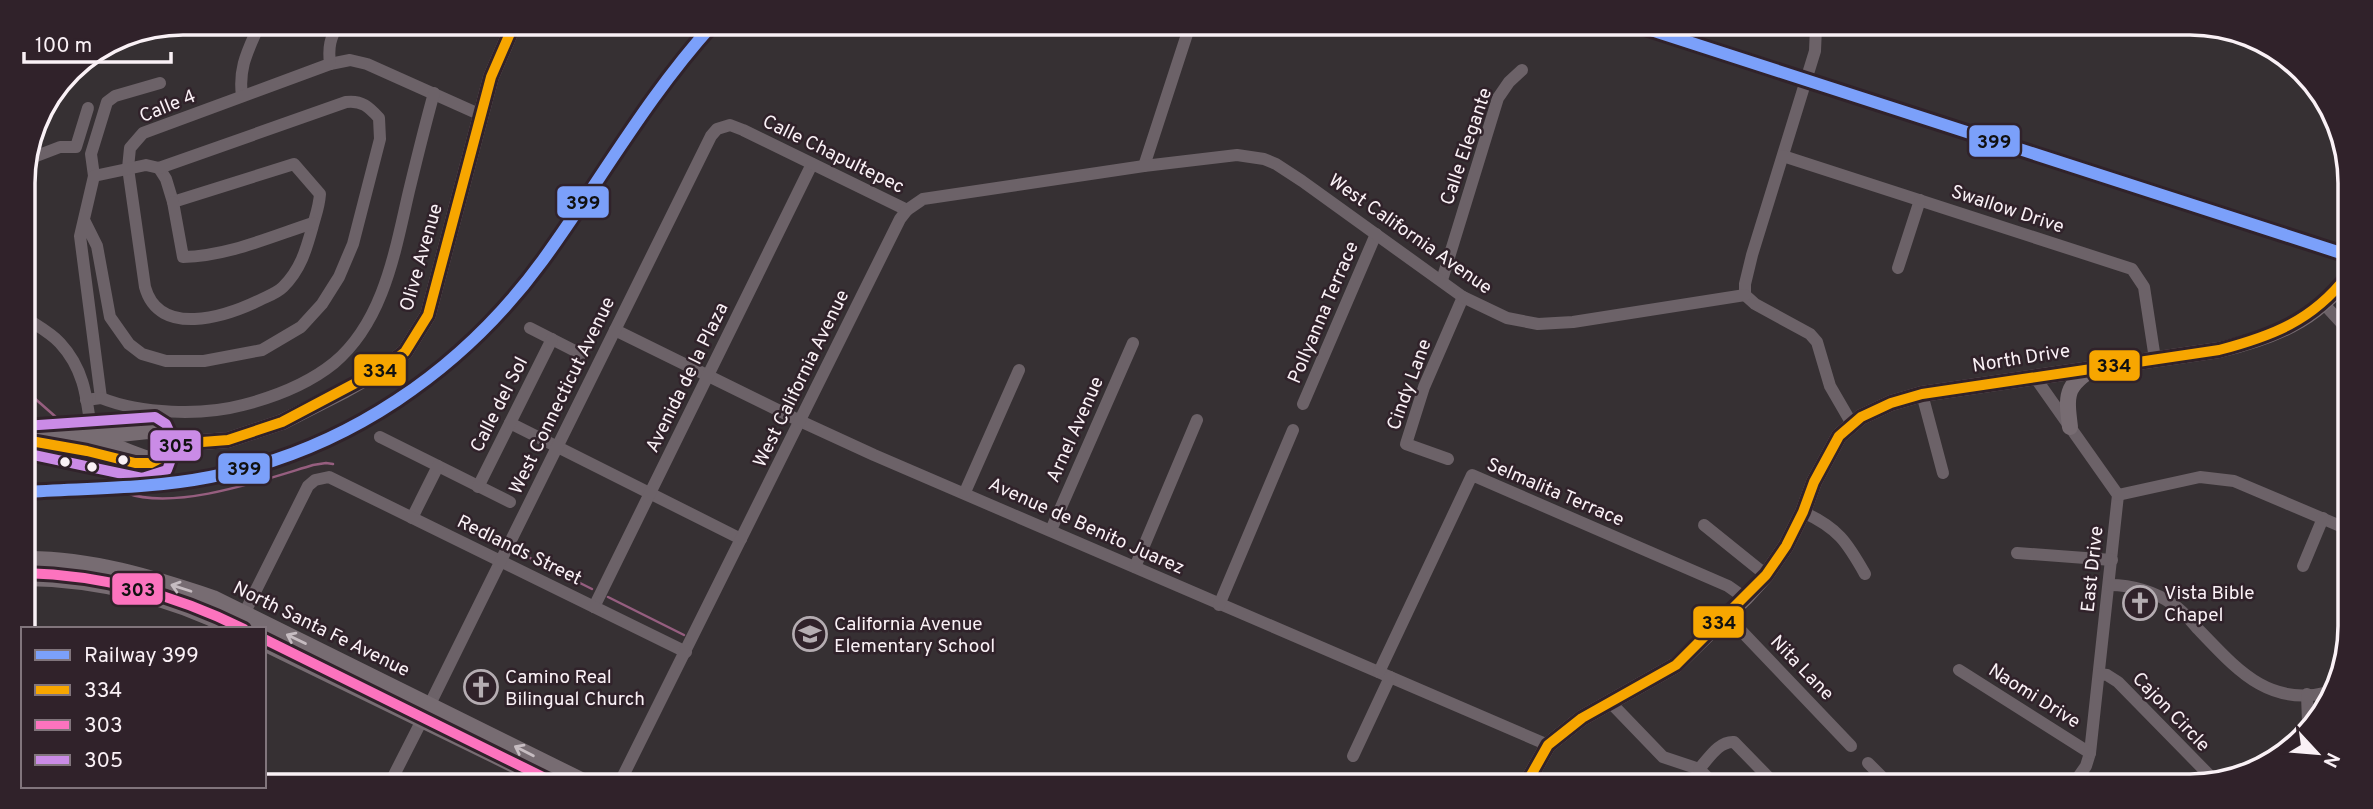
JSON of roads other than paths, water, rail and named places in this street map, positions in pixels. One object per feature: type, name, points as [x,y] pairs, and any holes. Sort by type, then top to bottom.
[{"type":"main road","name":"Olive Avenue","points":[[35,440],[92,438],[154,431],[189,443],[228,440],[282,422],[355,385],[405,352],[428,315],[491,77],[509,35]]},
{"type":"main road","name":"North Drive","points":[[1852,424],[1891,403],[1922,394],[2219,350],[2254,341],[2305,318],[2338,286]]},
{"type":"main road","points":[[2070,427],[2067,398],[2081,377],[2095,367]]},
{"type":"main road","points":[[1532,774],[1548,745],[1582,718],[1676,665],[1745,598],[1766,575],[1786,546],[1826,457],[1839,436],[1852,424]]},
{"type":"main road","points":[[154,431],[162,447],[157,460]]},
{"type":"main road","name":"Olive Avenue","points":[[92,438],[151,461],[189,443]]},
{"type":"main road","name":"North Santa Fe Avenue","points":[[35,560],[92,565],[139,575],[213,598],[569,774]]},
{"type":"main road","points":[[82,580],[102,575],[122,579],[139,575]]},
{"type":"main road","name":"North Santa Fe Avenue","points":[[35,578],[82,580],[176,604],[203,613],[231,627]]},
{"type":"main road","name":"North Santa Fe Avenue","points":[[266,644],[533,774]]},
{"type":"street","points":[[242,96],[240,78],[243,61],[255,35]]},
{"type":"street","points":[[330,64],[328,47],[332,35]]},
{"type":"street","points":[[1144,166],[1187,35]]},
{"type":"street","points":[[1816,35],[1815,51],[1752,255],[1745,295],[1755,304],[1810,334],[1816,342],[1830,386],[1852,424]]},
{"type":"street","name":"Calle 4","points":[[128,168],[130,148],[143,133],[330,64],[350,60],[481,115]]},
{"type":"street","name":"Calle Elegante","points":[[1442,280],[1498,98],[1522,70]]},
{"type":"street","points":[[101,398],[80,236],[94,176],[91,153],[107,102],[115,96],[160,83]]},
{"type":"street","points":[[86,400],[101,398],[116,404],[172,412],[225,410],[267,399],[304,382],[333,364],[365,328],[382,293],[396,248],[434,93]]},
{"type":"street","points":[[84,220],[97,246],[110,317],[129,344],[142,354],[166,361],[204,361],[262,351],[302,327],[322,304],[339,277],[353,244],[380,139],[379,118],[368,106],[357,101],[346,102],[159,168],[146,164],[94,176]]},
{"type":"street","points":[[38,156],[60,147],[76,147],[88,108]]},
{"type":"street","name":"West Connecticut Avenue","points":[[430,704],[711,136],[717,129],[730,125],[743,130]]},
{"type":"street","name":"Calle Chapultepec","points":[[743,130],[907,210]]},
{"type":"street","name":"West California Avenue","points":[[624,774],[900,219],[907,210],[923,200],[1144,166],[1237,155],[1264,159],[1276,164],[1463,297],[1507,318],[1538,324],[1573,322],[1745,295]]},
{"type":"street","name":"Swallow Drive","points":[[1783,156],[2132,269],[2144,287],[2155,359]]},
{"type":"street","points":[[128,168],[149,301],[159,310],[179,319],[220,316],[281,290],[299,268],[308,248],[313,223],[319,210],[320,194],[294,164],[173,202]]},
{"type":"street","name":"Avenida de la Plaza","points":[[594,607],[813,164]]},
{"type":"street","points":[[159,168],[166,179],[173,202],[183,257],[208,256],[236,249],[313,223]]},
{"type":"street","points":[[1898,268],[1920,200]]},
{"type":"street","name":"Pollyanna Terrace","points":[[1303,404],[1376,234]]},
{"type":"street","name":"Cindy Lane","points":[[1448,459],[1406,444],[1424,387],[1463,297]]},
{"type":"street","points":[[2323,303],[2338,319]]},
{"type":"street","points":[[35,325],[59,341],[82,377],[92,438]]},
{"type":"street","points":[[530,328],[581,354]]},
{"type":"street","name":"Avenue de Benito Juarez","points":[[615,330],[874,456],[965,492],[1219,605],[1548,745]]},
{"type":"street","name":"Calle del Sol","points":[[478,487],[552,339]]},
{"type":"street","name":"Arnel Avenue","points":[[1051,530],[1133,343]]},
{"type":"street","points":[[965,492],[1018,370]]},
{"type":"street","points":[[2035,376],[2118,495],[2200,477],[2234,481],[2338,524]]},
{"type":"street","points":[[1922,394],[1943,473]]},
{"type":"street","points":[[1135,567],[1197,420]]},
{"type":"street","points":[[510,423],[741,539]]},
{"type":"street","points":[[1219,605],[1293,430]]},
{"type":"street","points":[[380,437],[510,502]]},
{"type":"street","points":[[412,518],[438,466]]},
{"type":"street","name":"Selmalita Terrace","points":[[1384,675],[1472,475],[1728,586],[1745,598]]},
{"type":"street","name":"Redlands Street","points":[[244,613],[308,486],[315,480],[328,477],[686,652]]},
{"type":"street","name":"East Drive","points":[[2080,774],[2091,753],[2118,495]]},
{"type":"street","points":[[1803,512],[1825,522],[1848,544],[1865,574]]},
{"type":"street","points":[[2303,566],[2323,517]]},
{"type":"street","points":[[1704,525],[1766,575]]},
{"type":"street","points":[[2017,553],[2112,559]]},
{"type":"street","points":[[2109,585],[2128,585],[2151,591],[2176,606],[2238,670],[2254,682],[2283,694],[2323,693]]},
{"type":"street","points":[[236,627],[244,613]]},
{"type":"street","name":"Nita Lane","points":[[1727,616],[1851,746]]},
{"type":"street","name":"Naomi Drive","points":[[1959,670],[2091,753]]},
{"type":"street","name":"Cajon Circle","points":[[2099,674],[2118,682],[2208,773]]},
{"type":"street","points":[[1353,756],[1384,675]]},
{"type":"street","points":[[2307,694],[2308,715]]},
{"type":"street","points":[[1610,702],[1663,757],[1699,769],[1704,774]]},
{"type":"street","points":[[395,774],[422,720]]},
{"type":"street","points":[[1699,769],[1723,742],[1731,741],[1765,774]]},
{"type":"street","points":[[1868,763],[1879,774]]},
{"type":"waterway","points":[[35,399],[65,425]]},
{"type":"waterway","points":[[126,493],[146,498],[194,496],[245,485],[313,465],[333,464]]},
{"type":"waterway","points":[[516,551],[592,589]]},
{"type":"waterway","points":[[608,597],[684,635]]},
{"type":"rail line","name":"399","points":[[35,492],[164,484],[260,465],[308,448],[397,400],[438,371],[476,337],[511,300],[543,260],[666,81],[704,35]]},
{"type":"rail line","name":"399","points":[[1667,35],[2338,252]]},
{"type":"place","name":"Vista Bible Chapel","points":[[2140,603]]},
{"type":"place","name":"California Avenue Elementary School","points":[[810,634]]},
{"type":"place","name":"Camino Real Bilingual Church","points":[[481,687]]}]
